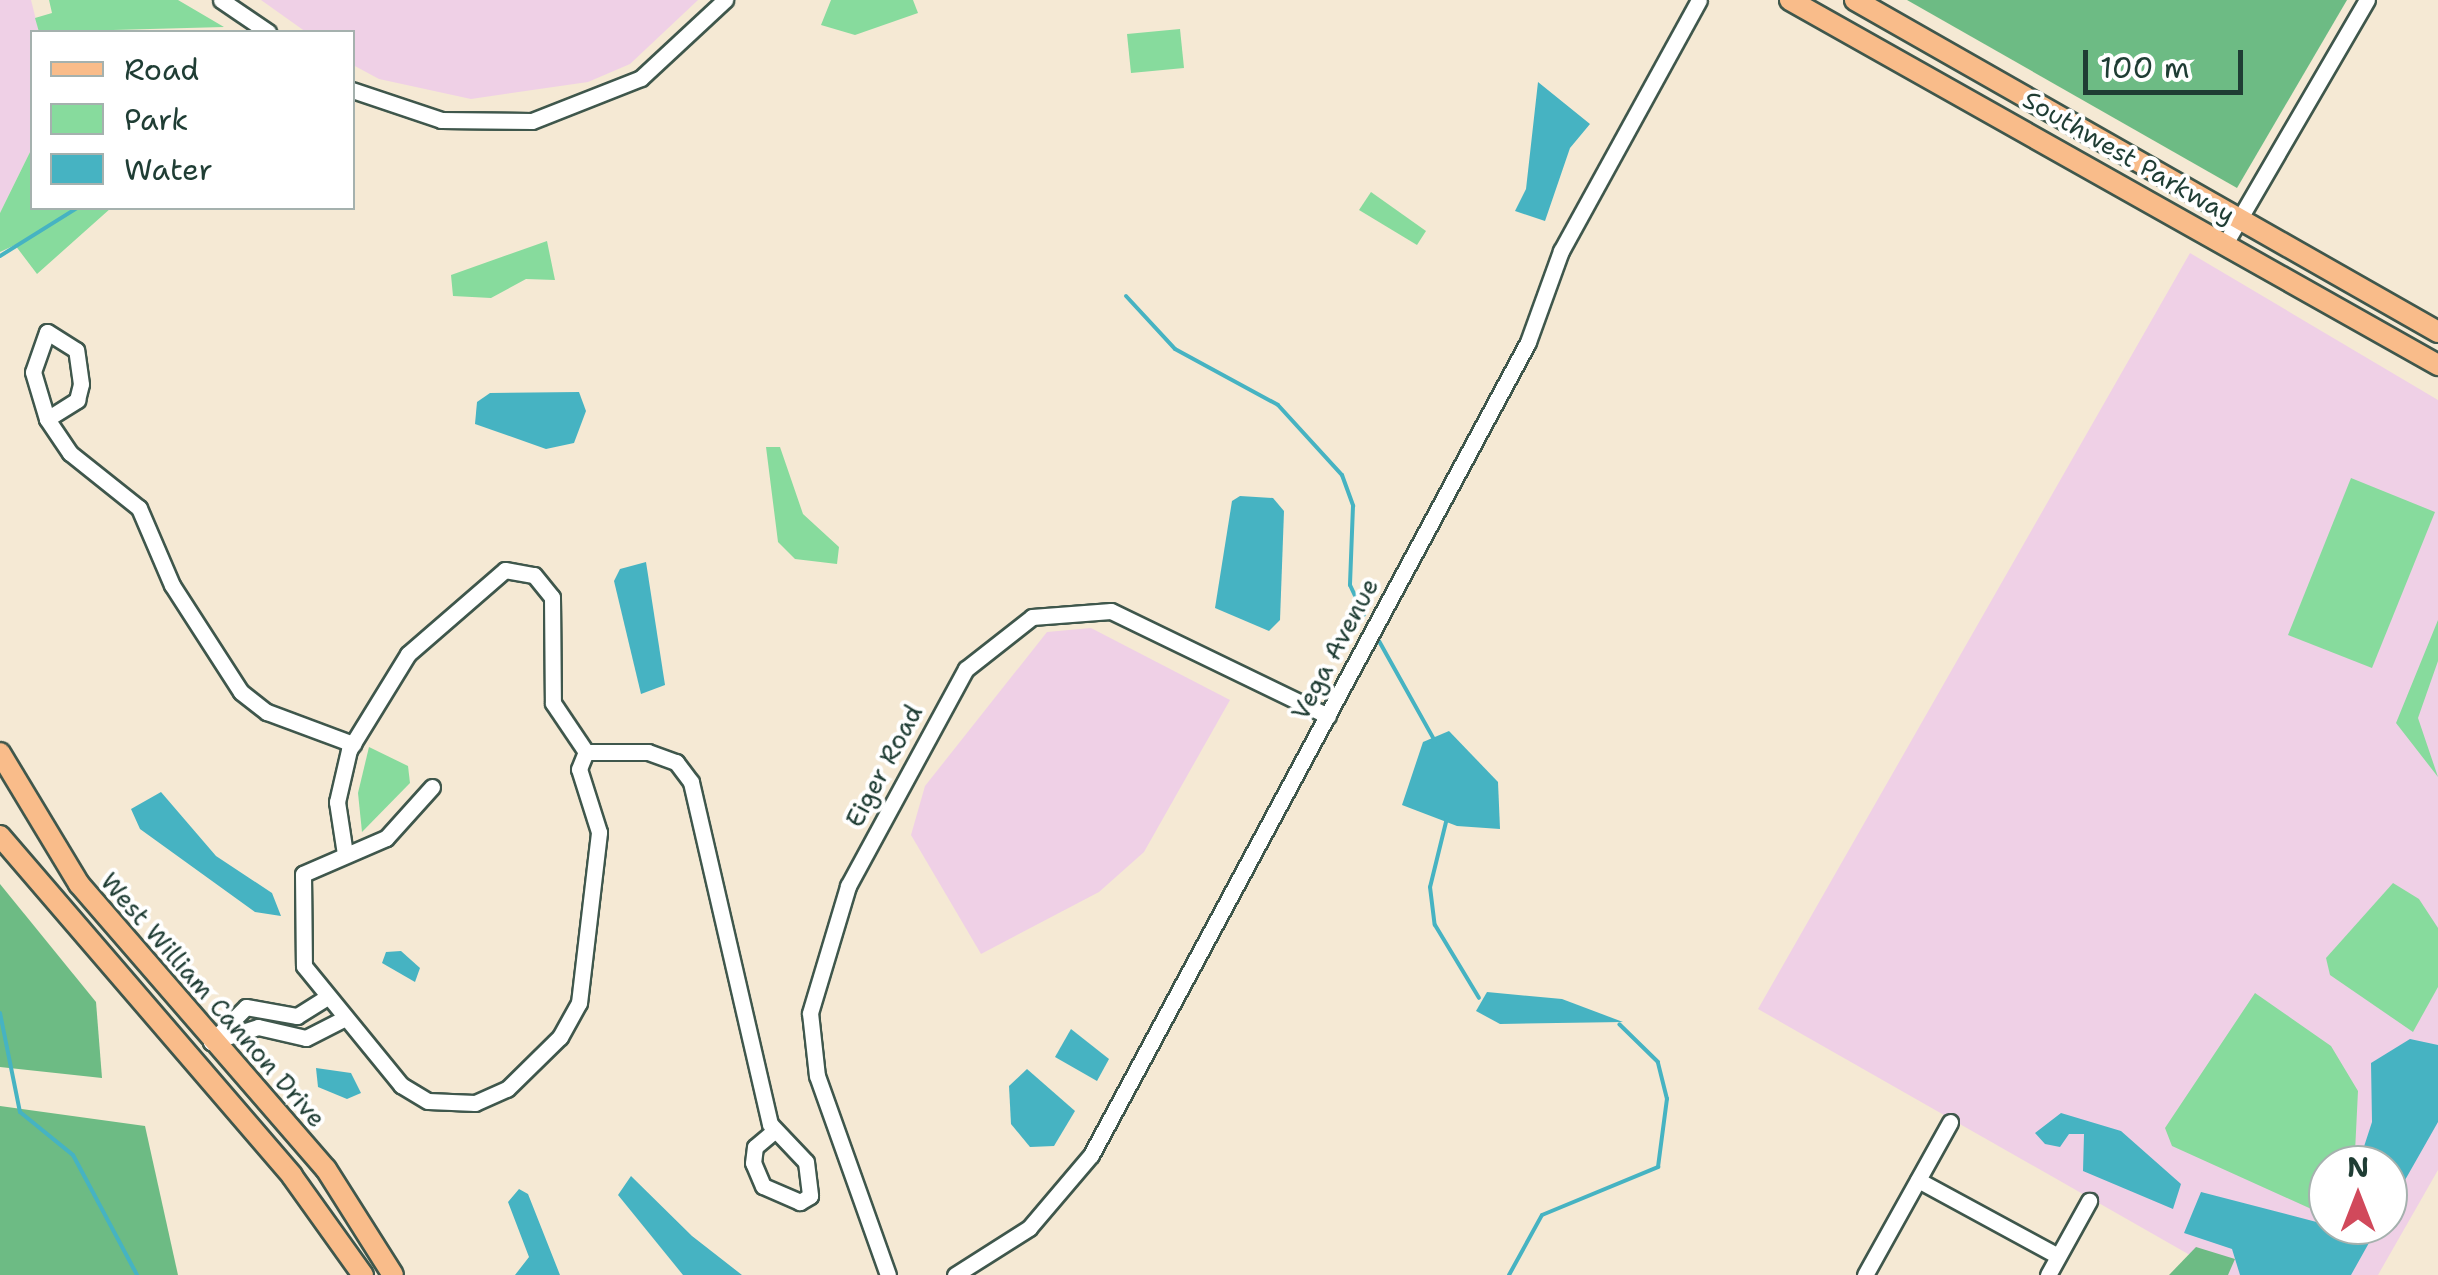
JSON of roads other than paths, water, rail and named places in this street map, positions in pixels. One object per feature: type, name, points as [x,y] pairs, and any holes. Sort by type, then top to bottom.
[{"type":"main road","name":"Southwest Parkway","points":[[1790,0],[2226,242],[2438,365]]},
{"type":"main road","name":"Southwest Parkway","points":[[1855,0],[2438,332]]},
{"type":"main road","name":"West William Cannon Drive","points":[[0,753],[79,884],[211,1042],[326,1169],[394,1275]]},
{"type":"main road","points":[[0,836],[188,1056],[363,1275]]},
{"type":"main road","points":[[188,1056],[211,1042]]},
{"type":"street","points":[[221,0],[265,30]]},
{"type":"street","points":[[355,91],[440,120],[532,121],[640,78],[725,0]]},
{"type":"street","name":"Vega Avenue","points":[[955,1275],[990,1258],[1044,1213],[1091,1155],[1528,342],[1568,236],[1699,0]]},
{"type":"street","points":[[2226,242],[2367,0]]},
{"type":"street","points":[[47,419],[77,400],[81,384],[76,350],[47,332],[34,372],[47,419],[70,453],[140,508],[172,585],[240,692],[267,712],[353,744]]},
{"type":"street","points":[[345,854],[336,802],[353,744],[408,654],[483,580],[522,570],[552,597],[553,703],[586,752]]},
{"type":"street","name":"Eiger Road","points":[[888,1275],[816,1076],[810,1013],[848,886],[966,669],[1032,617],[1111,611],[1328,716]]},
{"type":"street","points":[[432,787],[396,831],[303,874],[304,966],[401,1085],[451,1104],[508,1089],[560,1038],[580,1003],[598,832],[578,769],[586,752]]},
{"type":"street","points":[[586,752],[648,752],[676,762],[691,782],[775,1130],[806,1162],[810,1196],[800,1202],[763,1186],[753,1163],[755,1147],[775,1130]]},
{"type":"street","points":[[211,1042],[246,1007],[296,1016],[328,997]]},
{"type":"street","points":[[211,1042],[258,1028],[306,1038],[345,1018]]},
{"type":"street","points":[[1865,1275],[1950,1122]]},
{"type":"street","points":[[1918,1180],[2058,1256]]},
{"type":"street","points":[[2048,1275],[2089,1201]]},
{"type":"water","points":[[1538,82],[1590,124],[1570,148],[1545,221],[1515,211],[1526,189]]},
{"type":"water","points":[[579,392],[586,411],[574,443],[546,449],[475,424],[477,402],[490,393]]},
{"type":"water","points":[[1240,496],[1273,498],[1284,511],[1280,620],[1269,631],[1215,608],[1232,501]]},
{"type":"water","points":[[646,562],[665,685],[641,694],[614,581],[620,569]]},
{"type":"water","points":[[1449,731],[1498,782],[1500,829],[1457,826],[1402,805],[1423,742]]},
{"type":"water","points":[[161,792],[216,856],[272,893],[281,916],[255,912],[140,829],[131,809]]},
{"type":"water","points":[[401,951],[420,968],[415,982],[382,963],[386,952]]},
{"type":"water","points":[[1487,992],[1562,999],[1623,1022],[1500,1024],[1476,1011]]},
{"type":"water","points":[[1071,1029],[1109,1059],[1097,1081],[1055,1057]]},
{"type":"water","points":[[2410,1039],[2438,1045],[2438,1122],[2408,1175],[2408,1145],[2365,1145],[2372,1122],[2371,1063]]},
{"type":"water","points":[[316,1068],[351,1073],[361,1093],[347,1099],[318,1087]]},
{"type":"water","points":[[1027,1069],[1075,1111],[1054,1146],[1030,1147],[1011,1124],[1009,1086]]},
{"type":"water","points":[[2061,1113],[2121,1131],[2181,1184],[2173,1209],[2083,1171],[2084,1134],[2069,1134],[2060,1147],[2045,1144],[2035,1133]]},
{"type":"water","points":[[631,1176],[692,1236],[742,1275],[683,1275],[618,1195]]},
{"type":"water","points":[[519,1189],[528,1194],[560,1275],[515,1275],[529,1257],[508,1202]]},
{"type":"water","points":[[2201,1192],[2308,1220],[2308,1245],[2368,1245],[2351,1275],[2240,1275],[2232,1249],[2184,1233]]},
{"type":"waterway","points":[[0,256],[74,210]]},
{"type":"waterway","points":[[1126,296],[1175,349],[1278,405],[1342,475],[1353,506],[1350,585],[1364,615]]},
{"type":"waterway","points":[[1379,641],[1435,741]]},
{"type":"waterway","points":[[1447,818],[1430,887],[1435,925],[1479,998]]},
{"type":"waterway","points":[[0,1013],[20,1112],[73,1155],[137,1275]]},
{"type":"waterway","points":[[1509,1275],[1542,1215],[1658,1167],[1667,1099],[1658,1062],[1619,1024]]}]
